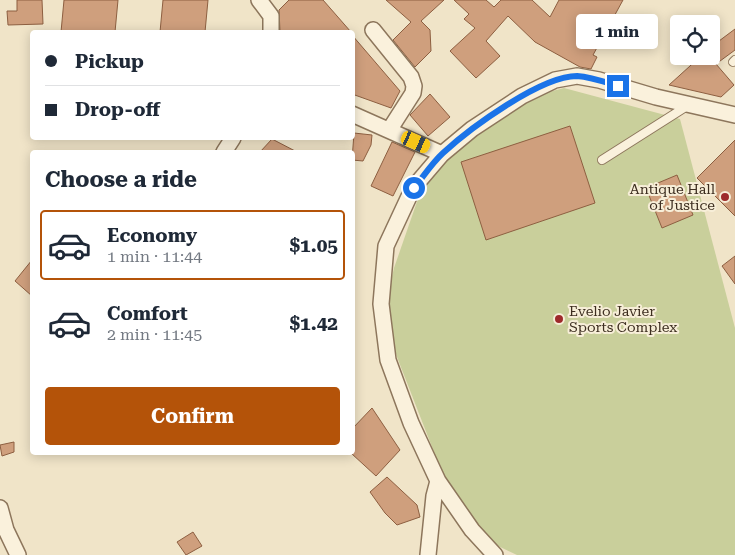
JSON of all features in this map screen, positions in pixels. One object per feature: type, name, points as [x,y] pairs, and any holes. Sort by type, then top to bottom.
[{"type":"street","points":[[259,0],[271,16],[271,30]]},
{"type":"street","points":[[373,30],[411,77],[414,86],[412,93],[390,129]]},
{"type":"street","points":[[494,555],[472,530],[438,481],[411,423],[388,360],[380,304],[386,246],[414,188],[442,154],[472,129],[522,96],[555,80],[577,76],[600,80],[689,105],[735,115]]},
{"type":"street","points":[[355,115],[390,129],[442,154]]},
{"type":"street","points":[[428,555],[434,496],[438,481]]},
{"type":"street","points":[[0,508],[6,530],[18,555]]},
{"type":"lane","points":[[602,160],[689,105]]},
{"type":"green space","name":"Evelio Javier Sports Complex","points":[[564,88],[680,119],[735,328],[735,555],[517,555],[496,545],[474,523],[446,483],[397,357],[384,311],[394,268],[420,193],[450,156],[476,135],[541,94]]},
{"type":"building","points":[[17,0],[42,0],[43,24],[8,25],[7,11],[17,11]]},
{"type":"building","points":[[64,0],[118,0],[115,30],[61,30]]},
{"type":"building","points":[[163,0],[208,0],[205,30],[160,30]]},
{"type":"building","points":[[289,0],[323,0],[349,30],[280,30],[279,10]]},
{"type":"building","points":[[386,0],[444,0],[421,21],[430,30],[431,51],[415,67],[393,40],[411,22]]},
{"type":"building","points":[[454,0],[486,0],[494,7],[501,0],[532,0],[550,17],[559,0],[623,0],[593,55],[597,57],[591,69],[580,67],[535,42],[508,16],[486,41],[500,56],[476,78],[450,51],[475,28],[464,19],[469,14]]},
{"type":"building","points":[[735,29],[735,50],[720,61],[720,40]]},
{"type":"building","points":[[355,38],[400,91],[391,108],[355,95]]},
{"type":"building","points":[[691,65],[717,65],[734,85],[721,97],[669,85]]},
{"type":"building","points":[[430,94],[450,117],[428,136],[410,115]]},
{"type":"building","points":[[570,126],[595,203],[486,240],[461,162]]},
{"type":"building","points":[[355,133],[372,135],[371,145],[363,161],[355,160],[355,150],[353,150]]},
{"type":"building","points":[[271,140],[274,140],[293,150],[262,150]]},
{"type":"building","name":"Antique Hall of Justice","points":[[735,140],[735,216],[697,178]]},
{"type":"building","points":[[392,142],[415,152],[393,196],[371,186]]},
{"type":"building","points":[[677,175],[693,215],[662,228],[646,188]]},
{"type":"building","points":[[735,256],[735,284],[722,266]]},
{"type":"building","points":[[30,262],[30,294],[15,281]]},
{"type":"building","points":[[372,408],[400,450],[376,476],[353,455],[355,455],[355,426]]},
{"type":"building","points":[[14,442],[14,452],[2,456],[0,445]]},
{"type":"building","points":[[387,477],[417,505],[420,517],[397,525],[385,513],[370,492]]},
{"type":"building","points":[[193,532],[202,546],[186,555],[177,542]]},
{"type":"place","name":"Antique Hall of Justice","points":[[725,197]]},
{"type":"place","name":"Evelio Javier Sports Complex","points":[[559,319]]},
{"type":"route","points":[[414,188],[442,154],[472,129],[522,96],[555,80],[577,76],[600,80],[618,86]]}]
